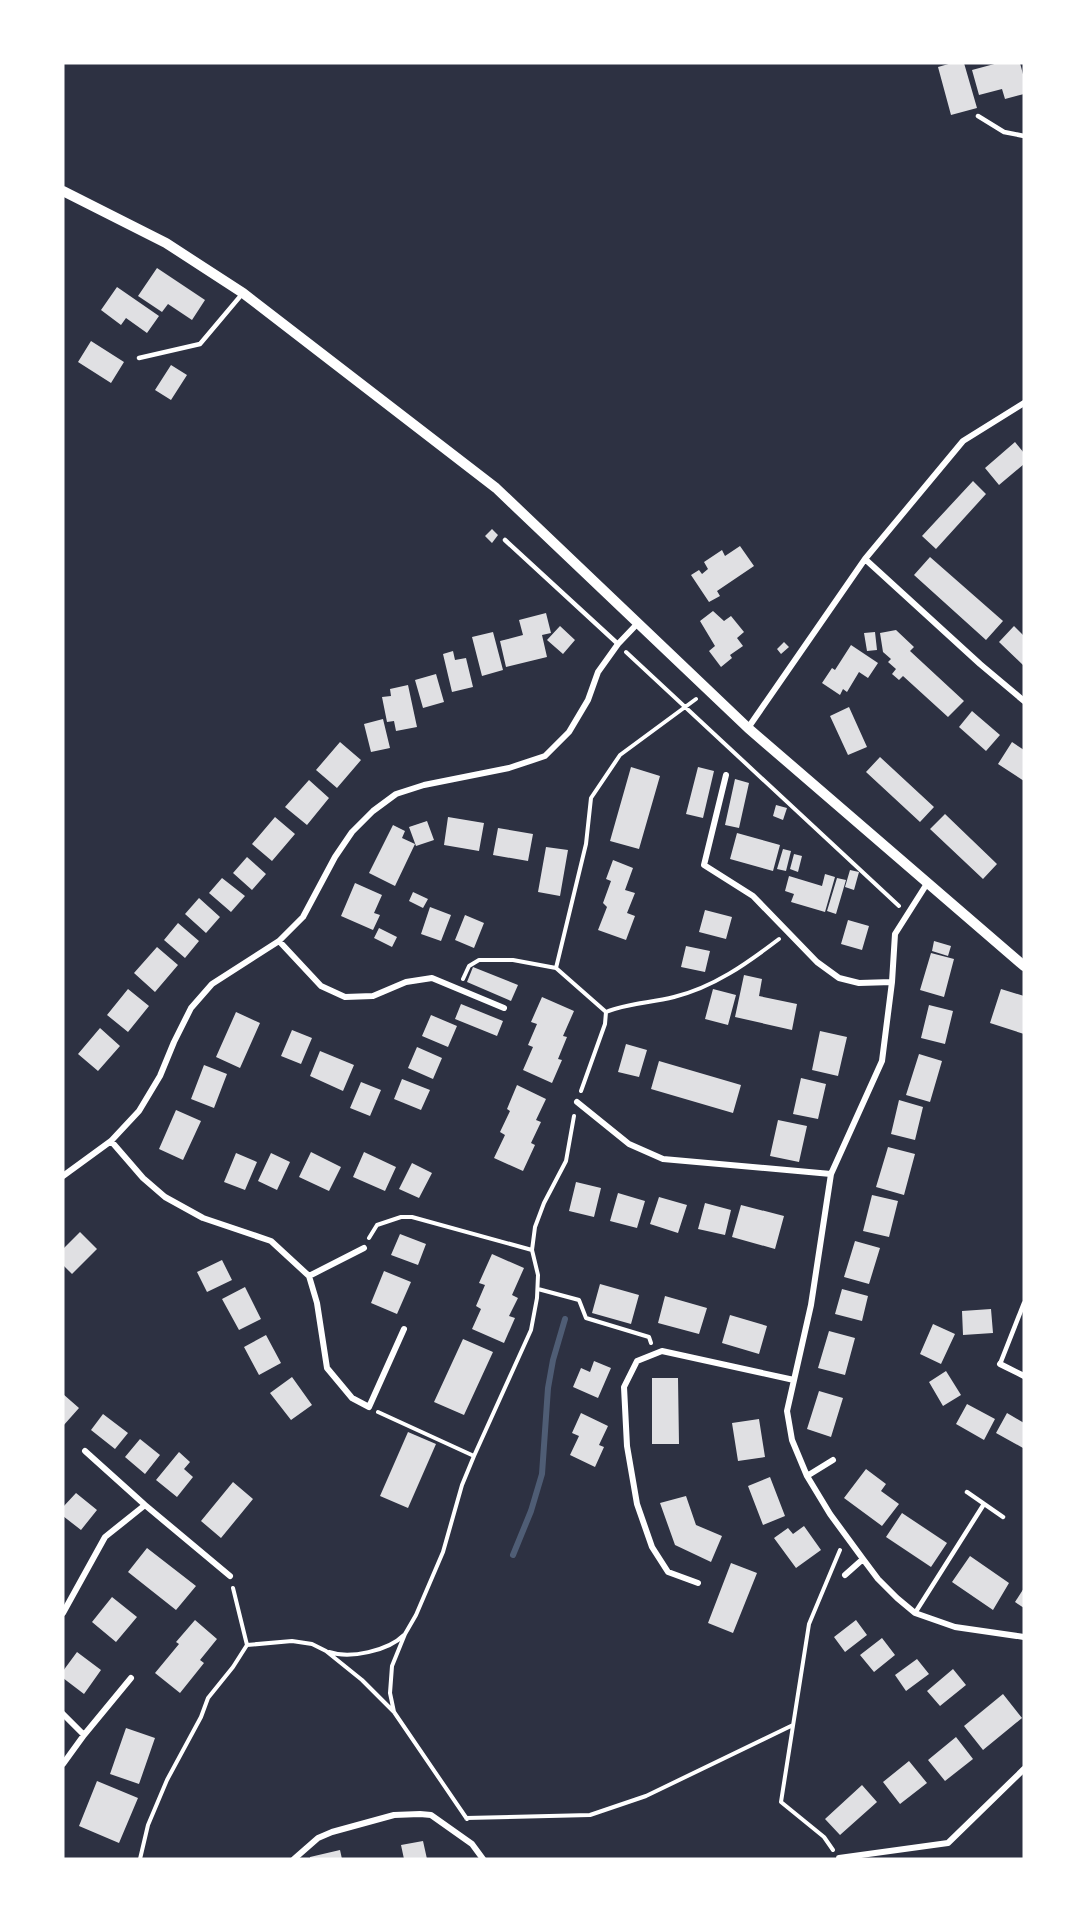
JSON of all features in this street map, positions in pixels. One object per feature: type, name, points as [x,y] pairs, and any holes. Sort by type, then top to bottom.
[{"type":"street","points":[[63,190],[166,243],[243,294],[496,488],[748,728],[1024,966]]},
{"type":"street","points":[[748,728],[865,559],[963,441],[1024,403]]},
{"type":"street","points":[[865,559],[1024,701]]},
{"type":"street","points":[[63,1176],[111,1141],[139,1111],[160,1076],[191,1008],[212,984],[279,941],[303,917],[335,857],[352,831],[372,811],[396,794],[424,785],[509,768],[545,756],[569,732],[588,700],[598,672],[618,644],[638,622]]},
{"type":"street","points":[[726,775],[704,865],[753,896],[817,962],[839,978],[859,983],[892,982]]},
{"type":"street","points":[[928,882],[895,934],[892,982],[882,1061],[831,1174],[811,1305],[787,1410],[792,1440],[807,1476],[878,1579],[915,1612],[954,1627],[1024,1637]]},
{"type":"street","points":[[279,941],[321,986],[345,997],[373,996],[406,982],[432,978],[504,1008]]},
{"type":"street","points":[[577,1102],[629,1144],[663,1159],[831,1174]]},
{"type":"street","points":[[111,1141],[143,1178],[165,1197],[203,1218],[271,1241],[309,1276],[317,1303],[327,1368],[352,1398],[369,1407],[404,1329]]},
{"type":"street","points":[[309,1276],[364,1248]]},
{"type":"street","points":[[698,1583],[668,1572],[652,1547],[637,1504],[627,1446],[624,1387],[637,1361],[662,1351],[794,1380]]},
{"type":"street","points":[[1000,1364],[1024,1376]]},
{"type":"street","points":[[85,1450],[145,1505],[230,1576]]},
{"type":"street","points":[[807,1476],[833,1460]]},
{"type":"street","points":[[63,1613],[105,1537],[145,1505]]},
{"type":"street","points":[[845,1575],[863,1559]]},
{"type":"street","points":[[63,1764],[131,1678]]},
{"type":"street","points":[[63,1714],[84,1735]]},
{"type":"street","points":[[839,1858],[948,1844],[1024,1769]]},
{"type":"street","points":[[294,1859],[318,1838],[332,1832],[394,1815],[420,1814],[431,1815],[472,1844],[483,1859]]},
{"type":"lane","points":[[978,116],[1004,132],[1024,136]]},
{"type":"lane","points":[[139,358],[200,344],[243,294]]},
{"type":"lane","points":[[506,540],[618,644]]},
{"type":"lane","points":[[1000,1364],[1024,1303]]},
{"type":"lane","points":[[967,1492],[1003,1517]]},
{"type":"lane","points":[[915,1612],[984,1504]]},
{"type":"path","points":[[618,644],[907,913]]},
{"type":"path","points":[[556,968],[586,844],[591,798],[620,754],[708,690]]},
{"type":"path","points":[[606,1012],[619,1006],[676,997],[706,987],[739,969],[787,933]]},
{"type":"path","points":[[459,990],[469,966],[479,960],[513,960],[556,968],[606,1012]]},
{"type":"path","points":[[394,1712],[390,1693],[392,1666],[443,1552],[462,1485],[531,1330],[538,1275],[532,1250],[535,1227],[544,1203],[566,1161],[577,1102],[605,1024],[606,1012]]},
{"type":"path","points":[[364,1248],[377,1225],[401,1217],[412,1217],[532,1250]]},
{"type":"path","points":[[537,1289],[579,1300],[586,1318],[649,1337],[655,1354]]},
{"type":"path","points":[[369,1407],[474,1456]]},
{"type":"path","points":[[839,1858],[824,1837],[782,1802],[809,1624],[846,1535]]},
{"type":"path","points":[[140,1859],[148,1825],[167,1780],[201,1717],[208,1698],[233,1667],[246,1645],[230,1576]]},
{"type":"path","points":[[246,1645],[292,1641],[312,1644],[339,1655],[363,1653],[397,1642],[405,1634]]},
{"type":"path","points":[[326,1651],[362,1680],[394,1712],[466,1818],[472,1844]]},
{"type":"path","points":[[466,1818],[590,1815],[646,1796],[794,1725]]},
{"type":"building","points":[[952,63],[964,63],[977,108],[951,115],[938,67]]},
{"type":"building","points":[[998,63],[1020,63],[1024,78],[1024,94],[1005,99],[1002,89],[979,95],[972,70]]},
{"type":"building","points":[[157,268],[205,300],[192,320],[168,304],[162,312],[138,296]]},
{"type":"building","points":[[117,287],[159,316],[147,333],[126,318],[121,325],[101,310]]},
{"type":"building","points":[[91,341],[124,362],[111,383],[78,362]]},
{"type":"building","points":[[171,365],[187,375],[171,400],[155,390]]},
{"type":"building","points":[[1015,442],[1024,453],[1024,464],[999,485],[985,468]]},
{"type":"building","points":[[973,481],[986,494],[936,549],[922,536]]},
{"type":"building","points":[[492,529],[498,535],[492,543],[485,536]]},
{"type":"building","points":[[740,546],[754,566],[717,591],[720,596],[709,602],[691,575],[699,570],[702,574],[708,569],[704,562],[722,550],[725,556]]},
{"type":"building","points":[[930,557],[1003,621],[986,640],[914,575]]},
{"type":"building","points":[[713,611],[724,621],[731,616],[744,632],[737,638],[743,646],[730,655],[732,658],[721,667],[709,651],[715,646],[700,621]]},
{"type":"building","points":[[546,613],[551,633],[542,635],[547,657],[506,667],[500,641],[523,635],[519,620]]},
{"type":"building","points":[[560,626],[575,640],[563,654],[547,640]]},
{"type":"building","points":[[1014,626],[1024,636],[1024,666],[999,642]]},
{"type":"building","points":[[896,630],[914,647],[910,651],[964,701],[948,717],[903,676],[899,680],[892,674],[896,669],[888,662],[891,659],[883,652],[880,633]]},
{"type":"building","points":[[493,632],[503,670],[482,676],[472,637]]},
{"type":"building","points":[[875,632],[877,650],[867,651],[864,633]]},
{"type":"building","points":[[784,642],[789,647],[781,654],[777,649]]},
{"type":"building","points":[[851,645],[878,663],[868,678],[859,672],[847,692],[843,689],[840,695],[822,683],[832,668],[835,670]]},
{"type":"building","points":[[453,651],[455,660],[466,658],[473,687],[452,692],[443,654]]},
{"type":"building","points":[[436,674],[444,702],[423,708],[415,680]]},
{"type":"building","points":[[408,685],[417,727],[396,731],[394,721],[387,722],[382,697],[391,696],[390,689]]},
{"type":"building","points":[[849,707],[867,747],[848,755],[830,716]]},
{"type":"building","points":[[972,711],[1000,735],[986,751],[959,727]]},
{"type":"building","points":[[383,719],[390,748],[371,752],[364,724]]},
{"type":"building","points":[[340,742],[361,760],[337,788],[316,770]]},
{"type":"building","points":[[1012,742],[1024,750],[1024,781],[998,764]]},
{"type":"building","points":[[880,757],[934,807],[920,822],[866,772]]},
{"type":"building","points":[[631,767],[660,776],[639,849],[610,841]]},
{"type":"building","points":[[698,767],[714,771],[703,818],[686,814]]},
{"type":"building","points":[[735,779],[749,783],[739,828],[725,825]]},
{"type":"building","points":[[309,780],[329,798],[307,825],[285,807]]},
{"type":"building","points":[[776,805],[787,808],[783,820],[773,816]]},
{"type":"building","points":[[945,814],[997,864],[983,879],[930,829]]},
{"type":"building","points":[[275,817],[295,834],[272,861],[252,844]]},
{"type":"building","points":[[448,817],[484,823],[479,851],[444,845]]},
{"type":"building","points":[[427,821],[434,840],[416,846],[409,827]]},
{"type":"building","points":[[393,825],[405,831],[402,838],[415,844],[395,886],[369,873]]},
{"type":"building","points":[[498,828],[533,834],[528,861],[493,855]]},
{"type":"building","points":[[737,833],[780,845],[773,871],[730,859]]},
{"type":"building","points":[[546,847],[568,850],[560,896],[538,892]]},
{"type":"building","points":[[783,849],[791,851],[786,871],[777,869]]},
{"type":"building","points":[[794,854],[802,856],[798,872],[790,869]]},
{"type":"building","points":[[247,857],[266,874],[252,890],[233,873]]},
{"type":"building","points":[[613,860],[633,868],[625,890],[635,893],[627,913],[635,916],[626,940],[598,930],[607,907],[603,903],[611,881],[606,879]]},
{"type":"building","points":[[850,870],[859,872],[854,890],[845,887]]},
{"type":"building","points":[[825,874],[835,877],[825,912],[791,902],[794,894],[785,891],[789,876],[822,886]]},
{"type":"building","points":[[222,878],[245,896],[231,912],[209,893]]},
{"type":"building","points":[[837,878],[846,880],[836,914],[827,911]]},
{"type":"building","points":[[355,883],[382,895],[374,913],[380,915],[373,930],[341,916]]},
{"type":"building","points":[[413,892],[428,899],[423,908],[409,901]]},
{"type":"building","points":[[199,898],[220,917],[206,933],[185,914]]},
{"type":"building","points":[[430,907],[451,915],[441,941],[421,934]]},
{"type":"building","points":[[705,910],[732,917],[726,939],[699,932]]},
{"type":"building","points":[[465,915],[484,923],[474,948],[455,940]]},
{"type":"building","points":[[848,920],[869,926],[862,950],[841,944]]},
{"type":"building","points":[[178,923],[199,941],[185,958],[164,940]]},
{"type":"building","points":[[379,928],[397,937],[392,947],[374,938]]},
{"type":"building","points":[[934,941],[951,946],[948,956],[932,951]]},
{"type":"building","points":[[686,946],[710,951],[705,972],[681,967]]},
{"type":"building","points":[[157,947],[178,965],[155,992],[134,973]]},
{"type":"building","points":[[931,953],[954,959],[944,997],[920,990]]},
{"type":"building","points":[[473,967],[518,985],[511,1001],[467,982]]},
{"type":"building","points":[[744,975],[762,979],[759,996],[797,1004],[792,1030],[735,1017]]},
{"type":"building","points":[[128,989],[149,1006],[128,1032],[107,1015]]},
{"type":"building","points":[[713,989],[736,995],[728,1025],[705,1019]]},
{"type":"building","points":[[1001,989],[1024,996],[1024,1034],[990,1023]]},
{"type":"building","points":[[542,997],[574,1011],[563,1036],[567,1037],[558,1059],[562,1060],[552,1083],[523,1070],[533,1047],[528,1045],[537,1024],[531,1022]]},
{"type":"building","points":[[461,1004],[503,1021],[497,1036],[455,1019]]},
{"type":"building","points":[[929,1005],[953,1011],[945,1044],[921,1038]]},
{"type":"building","points":[[236,1012],[260,1023],[240,1068],[216,1057]]},
{"type":"building","points":[[431,1015],[457,1026],[448,1047],[422,1036]]},
{"type":"building","points":[[100,1028],[120,1046],[98,1071],[78,1054]]},
{"type":"building","points":[[292,1030],[312,1038],[301,1064],[281,1056]]},
{"type":"building","points":[[820,1031],[847,1037],[838,1076],[812,1070]]},
{"type":"building","points":[[626,1044],[647,1050],[639,1077],[618,1072]]},
{"type":"building","points":[[417,1047],[442,1058],[433,1079],[408,1068]]},
{"type":"building","points":[[320,1051],[354,1065],[343,1091],[310,1076]]},
{"type":"building","points":[[919,1054],[942,1061],[930,1102],[906,1095]]},
{"type":"building","points":[[659,1061],[741,1085],[733,1113],[651,1089]]},
{"type":"building","points":[[204,1065],[227,1074],[214,1108],[191,1099]]},
{"type":"building","points":[[801,1078],[826,1084],[818,1119],[793,1114]]},
{"type":"building","points":[[402,1079],[430,1090],[421,1110],[394,1099]]},
{"type":"building","points":[[361,1082],[381,1090],[370,1116],[350,1108]]},
{"type":"building","points":[[517,1085],[546,1099],[536,1120],[541,1122],[531,1143],[535,1145],[523,1171],[494,1158],[505,1135],[500,1132],[510,1111],[507,1109]]},
{"type":"building","points":[[899,1100],[923,1107],[915,1140],[891,1134]]},
{"type":"building","points":[[176,1110],[201,1121],[183,1160],[159,1149]]},
{"type":"building","points":[[778,1120],[807,1126],[799,1162],[770,1156]]},
{"type":"building","points":[[888,1147],[915,1154],[904,1195],[876,1187]]},
{"type":"building","points":[[311,1152],[341,1167],[329,1191],[299,1177]]},
{"type":"building","points":[[364,1152],[396,1167],[385,1191],[353,1177]]},
{"type":"building","points":[[236,1153],[257,1162],[245,1190],[224,1182]]},
{"type":"building","points":[[271,1153],[290,1162],[277,1190],[258,1181]]},
{"type":"building","points":[[412,1163],[432,1173],[419,1198],[399,1189]]},
{"type":"building","points":[[576,1182],[601,1188],[594,1217],[569,1211]]},
{"type":"building","points":[[618,1193],[645,1201],[637,1228],[610,1221]]},
{"type":"building","points":[[872,1195],[898,1201],[889,1237],[863,1231]]},
{"type":"building","points":[[659,1197],[687,1205],[678,1233],[650,1224]]},
{"type":"building","points":[[705,1203],[731,1210],[725,1235],[698,1229]]},
{"type":"building","points":[[741,1205],[784,1216],[775,1249],[732,1237]]},
{"type":"building","points":[[80,1232],[97,1249],[72,1274],[63,1265],[63,1249]]},
{"type":"building","points":[[400,1234],[426,1244],[418,1265],[391,1255]]},
{"type":"building","points":[[855,1241],[880,1248],[869,1284],[844,1277]]},
{"type":"building","points":[[492,1254],[524,1268],[512,1295],[518,1298],[509,1316],[515,1318],[504,1343],[472,1329],[481,1309],[476,1306],[485,1285],[479,1283]]},
{"type":"building","points":[[222,1260],[232,1280],[207,1292],[197,1272]]},
{"type":"building","points":[[384,1271],[411,1282],[397,1314],[371,1303]]},
{"type":"building","points":[[600,1284],[639,1295],[631,1324],[592,1313]]},
{"type":"building","points":[[245,1287],[261,1319],[239,1330],[222,1299]]},
{"type":"building","points":[[842,1289],[868,1296],[862,1321],[835,1314]]},
{"type":"building","points":[[665,1296],[707,1308],[699,1334],[658,1323]]},
{"type":"building","points":[[991,1309],[993,1333],[963,1335],[962,1311]]},
{"type":"building","points":[[730,1315],[767,1326],[759,1354],[722,1343]]},
{"type":"building","points":[[933,1324],[955,1334],[941,1364],[920,1354]]},
{"type":"building","points":[[829,1331],[855,1338],[845,1375],[818,1368]]},
{"type":"building","points":[[266,1335],[281,1363],[259,1375],[244,1347]]},
{"type":"building","points":[[463,1339],[493,1352],[464,1415],[434,1402]]},
{"type":"building","points":[[594,1361],[611,1368],[598,1398],[573,1387],[581,1368],[590,1372]]},
{"type":"building","points":[[946,1371],[961,1395],[943,1406],[929,1382]]},
{"type":"building","points":[[292,1377],[312,1405],[291,1420],[270,1393]]},
{"type":"building","points":[[652,1378],[678,1378],[679,1444],[652,1444]]},
{"type":"building","points":[[819,1391],[843,1398],[831,1437],[807,1429]]},
{"type":"building","points":[[63,1394],[79,1408],[63,1426]]},
{"type":"building","points":[[967,1404],[995,1419],[984,1440],[956,1424]]},
{"type":"building","points":[[581,1413],[608,1426],[599,1445],[604,1447],[595,1467],[570,1455],[579,1436],[572,1433]]},
{"type":"building","points":[[1007,1413],[1024,1423],[1023,1448],[996,1433]]},
{"type":"building","points":[[103,1414],[128,1433],[115,1449],[91,1430]]},
{"type":"building","points":[[759,1419],[765,1457],[738,1461],[732,1423]]},
{"type":"building","points":[[408,1432],[436,1444],[408,1508],[380,1496]]},
{"type":"building","points":[[140,1439],[160,1455],[145,1474],[125,1457]]},
{"type":"building","points":[[179,1452],[190,1462],[184,1469],[193,1477],[177,1497],[156,1480]]},
{"type":"building","points":[[866,1469],[886,1484],[881,1491],[899,1504],[882,1526],[844,1498]]},
{"type":"building","points":[[770,1477],[785,1516],[763,1525],[748,1486]]},
{"type":"building","points":[[233,1482],[253,1499],[221,1538],[201,1521]]},
{"type":"building","points":[[76,1493],[97,1510],[81,1530],[63,1516],[63,1507]]},
{"type":"building","points":[[686,1496],[696,1525],[722,1536],[711,1562],[675,1545],[660,1503]]},
{"type":"building","points":[[902,1513],[947,1543],[931,1567],[886,1537]]},
{"type":"building","points":[[804,1526],[821,1550],[796,1568],[774,1538],[788,1528],[793,1534]]},
{"type":"building","points":[[147,1548],[196,1586],[176,1610],[128,1572]]},
{"type":"building","points":[[970,1556],[1009,1583],[993,1610],[952,1582]]},
{"type":"building","points":[[731,1563],[757,1573],[733,1633],[708,1623]]},
{"type":"building","points":[[1024,1588],[1024,1608],[1015,1602]]},
{"type":"building","points":[[112,1597],[137,1617],[116,1642],[92,1622]]},
{"type":"building","points":[[195,1620],[217,1639],[200,1660],[204,1663],[180,1693],[155,1673],[179,1644],[176,1642]]},
{"type":"building","points":[[856,1620],[867,1635],[845,1652],[834,1637]]},
{"type":"building","points":[[882,1638],[895,1655],[874,1672],[860,1655]]},
{"type":"building","points":[[77,1652],[101,1670],[84,1694],[63,1678],[63,1671]]},
{"type":"building","points":[[917,1659],[929,1674],[906,1691],[895,1675]]},
{"type":"building","points":[[953,1669],[966,1685],[940,1706],[927,1691]]},
{"type":"building","points":[[1003,1694],[1022,1718],[983,1750],[964,1726]]},
{"type":"building","points":[[126,1728],[155,1738],[139,1784],[110,1774]]},
{"type":"building","points":[[956,1737],[973,1759],[945,1781],[928,1760]]},
{"type":"building","points":[[909,1761],[927,1783],[900,1804],[883,1782]]},
{"type":"building","points":[[97,1781],[138,1798],[119,1843],[79,1826]]},
{"type":"building","points":[[862,1785],[877,1802],[840,1835],[825,1819]]},
{"type":"building","points":[[423,1841],[427,1859],[404,1859],[401,1845]]},
{"type":"building","points":[[340,1850],[342,1859],[310,1859],[310,1857]]},
{"type":"waterway","points":[[513,1555],[531,1511],[542,1474],[548,1388],[553,1360],[565,1319]]}]
